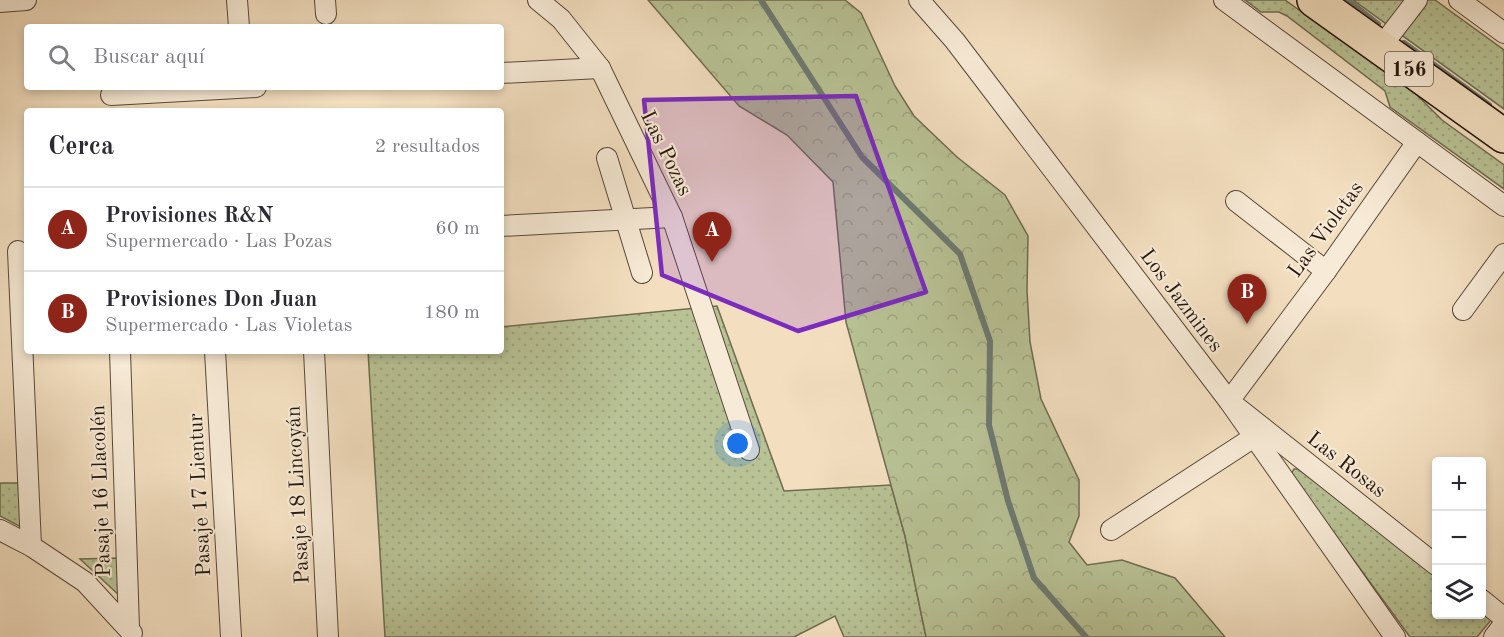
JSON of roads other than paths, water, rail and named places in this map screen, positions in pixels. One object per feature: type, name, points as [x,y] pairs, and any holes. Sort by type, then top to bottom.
[{"type":"highway","name":"156","points":[[1314,0],[1504,136]]},
{"type":"street","points":[[0,2],[26,0]]},
{"type":"street","points":[[237,0],[239,24]]},
{"type":"street","name":"Las Pozas","points":[[538,0],[561,19],[600,68],[672,217],[749,450]]},
{"type":"street","name":"Los Jazmines","points":[[919,0],[955,41],[1229,401],[1395,637]]},
{"type":"street","points":[[1224,0],[1504,206]]},
{"type":"street","points":[[1380,48],[1417,0]]},
{"type":"street","points":[[1459,0],[1504,33]]},
{"type":"street","points":[[504,73],[600,68]]},
{"type":"street","points":[[111,95],[194,90]]},
{"type":"street","name":"Las Violetas","points":[[1229,401],[1326,271],[1417,142]]},
{"type":"street","points":[[607,158],[642,273]]},
{"type":"street","points":[[1236,201],[1326,271]]},
{"type":"street","points":[[504,226],[672,217]]},
{"type":"street","points":[[15,251],[31,546]]},
{"type":"street","points":[[1463,310],[1504,254]]},
{"type":"street","name":"Pasaje 16 Llacolén","points":[[120,354],[132,633]]},
{"type":"street","name":"Pasaje 17 Lientur","points":[[216,354],[231,637]]},
{"type":"street","name":"Pasaje 18 Lincoyán","points":[[314,354],[328,637]]},
{"type":"street","name":"Las Rosas","points":[[1229,401],[1432,561]]},
{"type":"street","points":[[1111,530],[1254,437]]},
{"type":"street","points":[[0,530],[31,546],[85,582],[132,633]]},
{"type":"street","points":[[1486,603],[1504,618]]},
{"type":"street","points":[[1494,637],[1504,624]]},
{"type":"waterway","points":[[761,0],[862,157],[960,254],[990,341],[989,425],[1008,501],[1034,578],[1086,637]]},
{"type":"waterway","points":[[1347,0],[1378,24]]},
{"type":"waterway","points":[[1404,43],[1489,105]]},
{"type":"place","name":"Provisiones R&N","points":[[712,262]]},
{"type":"place","name":"Provisiones Don Juan","points":[[1247,324]]}]
